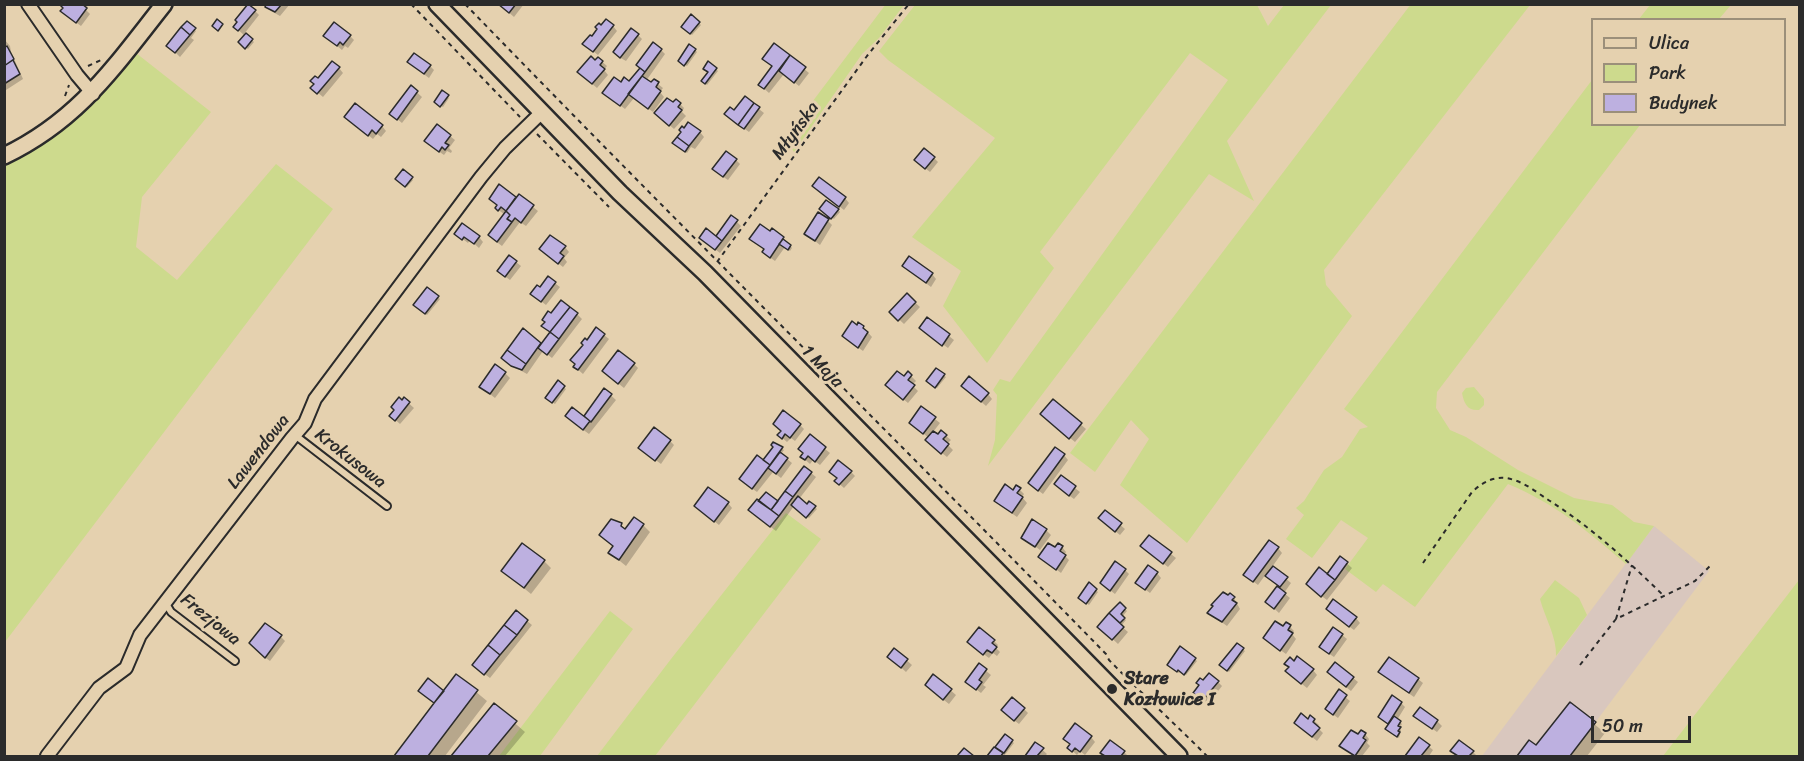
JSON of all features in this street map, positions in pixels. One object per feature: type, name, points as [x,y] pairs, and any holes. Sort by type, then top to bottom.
[{"type":"street","points":[[28,4],[71,67],[93,94]]},
{"type":"street","points":[[4,156],[28,145],[61,122],[93,94],[164,4]]},
{"type":"street","name":"1 Maja","points":[[437,4],[620,193],[705,273],[999,576],[1179,756]]},
{"type":"street","name":"Lawendowa","points":[[47,756],[99,688],[126,668],[140,635],[305,423],[315,399],[481,177],[505,148],[542,112]]},
{"type":"lane","name":"Krokusowa","points":[[294,435],[387,506]]},
{"type":"lane","name":"Frezjowa","points":[[165,602],[171,612],[236,660]]},
{"type":"path","points":[[411,4],[609,207]]},
{"type":"path","points":[[465,4],[1055,601],[1146,698],[1207,756]]},
{"type":"path","name":"Młyńska","points":[[705,273],[717,261],[867,56],[909,4]]},
{"type":"path","points":[[61,102],[71,80]]},
{"type":"path","points":[[1423,563],[1472,492],[1482,483],[1503,478],[1514,480],[1534,490],[1580,520],[1664,596]]},
{"type":"path","points":[[1580,665],[1616,620],[1632,565]]},
{"type":"path","points":[[1616,620],[1695,580],[1710,565]]},
{"type":"shaded area","points":[[1654,526],[1709,571],[1570,756],[1482,756]]},
{"type":"green space","points":[[886,4],[904,5],[879,38],[862,54],[794,152],[785,138]]},
{"type":"green space","points":[[1411,4],[1530,5],[1324,270],[1326,285],[1352,316],[1187,543],[1120,485],[1149,439],[1131,420],[1095,472],[1070,453]]},
{"type":"green space","points":[[1650,4],[1731,5],[1720,18],[1640,18]]},
{"type":"green space","points":[[915,5],[1257,5],[1268,26],[1284,5],[1331,5],[1227,141],[1254,201],[1209,174],[988,466],[995,440],[997,395],[993,390],[1000,379],[1010,382],[1228,80],[1190,53],[1040,252],[1054,268],[987,363],[943,306],[961,271],[912,237],[995,138],[879,51]]},
{"type":"green space","points":[[136,53],[211,112],[142,197],[136,247],[177,280],[276,164],[333,209],[5,642],[5,163],[43,143],[78,117]]},
{"type":"green space","points":[[1591,81],[1591,126],[1639,126],[1437,392],[1436,408],[1450,430],[1466,437],[1518,470],[1574,498],[1612,505],[1634,522],[1654,526],[1626,564],[1556,509],[1508,484],[1415,607],[1383,584],[1376,592],[1345,569],[1368,538],[1341,520],[1312,558],[1286,539],[1304,515],[1296,508],[1304,501],[1324,470],[1342,457],[1360,429],[1368,427],[1344,409]]},
{"type":"green space","points":[[1474,387],[1484,399],[1484,405],[1479,410],[1467,406],[1462,393],[1466,388]]},
{"type":"green space","points":[[786,513],[821,539],[655,756],[597,756],[671,659]]},
{"type":"green space","points":[[1555,580],[1579,598],[1587,615],[1556,656],[1553,635],[1540,599]]},
{"type":"green space","points":[[1799,580],[1799,756],[1663,756]]},
{"type":"green space","points":[[610,611],[633,629],[540,756],[499,756]]},
{"type":"building","points":[[59,4],[82,4],[87,8],[76,23],[60,11],[63,8]]},
{"type":"building","points":[[248,4],[256,10],[238,31],[233,27],[237,22],[235,20]]},
{"type":"building","points":[[266,4],[282,4],[275,12],[265,7]]},
{"type":"building","points":[[498,4],[516,4],[509,13]]},
{"type":"building","points":[[691,14],[700,22],[690,34],[681,27]]},
{"type":"building","points":[[217,19],[223,24],[218,31],[212,26]]},
{"type":"building","points":[[606,19],[614,25],[593,52],[582,44],[590,35],[592,36],[597,29],[595,27],[599,23],[601,25]]},
{"type":"building","points":[[187,21],[196,28],[190,35],[181,27]]},
{"type":"building","points":[[334,22],[351,35],[343,45],[340,42],[337,46],[323,36]]},
{"type":"building","points":[[181,27],[190,35],[175,53],[166,46]]},
{"type":"building","points":[[631,28],[639,34],[620,58],[613,52]]},
{"type":"building","points":[[246,33],[253,39],[245,49],[238,42]]},
{"type":"building","points":[[653,42],[662,49],[645,72],[636,65]]},
{"type":"building","points":[[774,43],[790,55],[764,89],[758,85],[772,66],[762,59]]},
{"type":"building","points":[[689,44],[696,49],[684,66],[678,61]]},
{"type":"building","points":[[7,46],[14,59],[4,66],[4,48]]},
{"type":"building","points":[[414,53],[431,65],[424,74],[407,62]]},
{"type":"building","points":[[790,55],[806,67],[794,83],[779,71]]},
{"type":"building","points":[[591,56],[595,60],[598,57],[603,61],[600,65],[605,69],[592,84],[577,72]]},
{"type":"building","points":[[13,60],[20,74],[4,84],[4,66]]},
{"type":"building","points":[[332,61],[340,67],[317,94],[310,88],[314,84],[310,81],[315,76],[318,78]]},
{"type":"building","points":[[708,61],[717,68],[705,84],[701,81],[708,72],[703,69]]},
{"type":"building","points":[[640,68],[645,72],[620,106],[602,93],[614,77],[621,82],[624,77],[629,81]]},
{"type":"building","points":[[642,76],[651,82],[654,79],[659,82],[656,87],[661,91],[648,109],[628,94]]},
{"type":"building","points":[[411,85],[418,91],[397,120],[389,114]]},
{"type":"building","points":[[442,90],[449,95],[440,107],[434,102]]},
{"type":"building","points":[[745,96],[754,103],[738,125],[724,114],[730,107],[734,110]]},
{"type":"building","points":[[667,98],[673,102],[676,99],[681,103],[678,107],[682,110],[669,126],[654,113]]},
{"type":"building","points":[[355,103],[383,125],[376,134],[372,130],[368,136],[344,117]]},
{"type":"building","points":[[754,103],[760,107],[744,129],[738,125]]},
{"type":"building","points":[[688,122],[701,131],[689,146],[677,137],[681,132],[679,130],[682,126],[684,128]]},
{"type":"building","points":[[437,124],[451,135],[445,143],[449,145],[445,150],[442,147],[439,152],[424,141]]},
{"type":"building","points":[[677,137],[689,146],[685,152],[672,143]]},
{"type":"building","points":[[924,148],[935,157],[925,169],[914,160]]},
{"type":"building","points":[[726,151],[737,159],[723,177],[712,169]]},
{"type":"building","points":[[403,169],[413,177],[405,187],[395,179]]},
{"type":"building","points":[[819,177],[846,197],[839,207],[812,186]]},
{"type":"building","points":[[499,184],[516,197],[506,211],[501,207],[498,211],[495,208],[497,205],[489,199]]},
{"type":"building","points":[[519,194],[534,205],[521,223],[515,218],[512,222],[507,219],[510,215],[506,211]]},
{"type":"building","points":[[826,200],[839,209],[831,219],[819,209]]},
{"type":"building","points":[[506,211],[510,215],[507,219],[512,222],[497,242],[488,235]]},
{"type":"building","points":[[818,212],[829,219],[815,241],[804,234]]},
{"type":"building","points":[[731,215],[738,220],[722,241],[716,236]]},
{"type":"building","points":[[462,223],[480,236],[474,244],[454,234]]},
{"type":"building","points":[[760,224],[770,231],[772,228],[784,237],[770,258],[762,252],[764,249],[749,239]]},
{"type":"building","points":[[706,228],[722,241],[715,250],[699,238]]},
{"type":"building","points":[[550,235],[566,246],[560,253],[564,256],[558,264],[539,249]]},
{"type":"building","points":[[783,239],[791,245],[788,250],[779,244]]},
{"type":"building","points":[[509,255],[517,261],[505,277],[497,271]]},
{"type":"building","points":[[909,256],[933,273],[926,283],[902,266]]},
{"type":"building","points":[[548,276],[556,282],[541,302],[530,294],[537,285],[540,287]]},
{"type":"building","points":[[427,287],[439,296],[425,314],[413,305]]},
{"type":"building","points":[[907,293],[916,302],[898,321],[889,312]]},
{"type":"building","points":[[561,300],[570,307],[550,332],[541,326],[545,322],[542,320],[548,311],[551,313]]},
{"type":"building","points":[[570,307],[578,313],[559,339],[550,332]]},
{"type":"building","points":[[927,317],[950,334],[942,346],[919,328]]},
{"type":"building","points":[[852,321],[864,326],[863,328],[868,332],[858,348],[842,336]]},
{"type":"building","points":[[596,327],[605,334],[578,370],[573,367],[575,364],[570,360],[583,345],[581,343],[585,338],[587,340]]},
{"type":"building","points":[[523,328],[541,343],[526,364],[507,350]]},
{"type":"building","points":[[550,332],[559,339],[547,355],[538,348]]},
{"type":"building","points":[[507,350],[526,364],[522,370],[511,366],[501,358]]},
{"type":"building","points":[[618,350],[635,363],[618,384],[602,371]]},
{"type":"building","points":[[495,364],[506,372],[490,394],[479,387]]},
{"type":"building","points":[[936,368],[945,374],[935,388],[926,381]]},
{"type":"building","points":[[897,371],[904,376],[908,371],[912,375],[908,380],[915,385],[903,400],[885,385]]},
{"type":"building","points":[[969,376],[989,393],[981,402],[961,386]]},
{"type":"building","points":[[558,380],[565,386],[552,403],[545,398]]},
{"type":"building","points":[[604,388],[612,394],[591,422],[584,416]]},
{"type":"building","points":[[399,397],[402,400],[404,397],[410,402],[395,421],[389,416],[394,410],[391,407]]},
{"type":"building","points":[[1053,399],[1082,423],[1069,439],[1040,414]]},
{"type":"building","points":[[921,406],[936,417],[923,434],[909,423]]},
{"type":"building","points":[[572,407],[590,421],[583,430],[565,416]]},
{"type":"building","points":[[783,410],[801,424],[790,438],[785,434],[782,439],[777,435],[781,431],[773,424]]},
{"type":"building","points":[[654,427],[671,440],[655,461],[638,448]]},
{"type":"building","points":[[941,430],[947,435],[943,439],[949,444],[941,454],[925,440],[933,431],[938,434]]},
{"type":"building","points":[[810,434],[826,447],[815,462],[808,456],[805,460],[800,457],[803,453],[798,449]]},
{"type":"building","points":[[773,442],[783,447],[770,465],[763,460],[773,447],[771,445]]},
{"type":"building","points":[[1055,447],[1065,454],[1038,491],[1028,483]]},
{"type":"building","points":[[780,452],[788,458],[776,474],[768,468]]},
{"type":"building","points":[[757,455],[770,465],[752,489],[739,479]]},
{"type":"building","points":[[838,460],[852,471],[839,485],[834,481],[837,478],[829,472]]},
{"type":"building","points":[[804,466],[812,472],[793,497],[785,491]]},
{"type":"building","points":[[1061,475],[1076,486],[1069,496],[1054,484]]},
{"type":"building","points":[[1005,484],[1013,490],[1016,485],[1021,488],[1017,493],[1023,497],[1012,513],[994,501]]},
{"type":"building","points":[[708,487],[729,502],[714,522],[694,506]]},
{"type":"building","points":[[785,491],[793,497],[779,516],[771,510]]},
{"type":"building","points":[[766,492],[778,501],[771,510],[758,501]]},
{"type":"building","points":[[798,496],[807,504],[809,501],[816,506],[806,518],[791,505]]},
{"type":"building","points":[[757,499],[779,516],[770,527],[748,510]]},
{"type":"building","points":[[1105,510],[1122,523],[1115,532],[1098,518]]},
{"type":"building","points":[[634,517],[644,524],[619,560],[608,553],[613,546],[599,535],[611,519],[622,523],[621,526],[625,529]]},
{"type":"building","points":[[1032,519],[1047,529],[1035,547],[1021,538]]},
{"type":"building","points":[[1149,535],[1172,552],[1163,564],[1140,546]]},
{"type":"building","points":[[1269,540],[1279,547],[1253,582],[1243,575]]},
{"type":"building","points":[[522,543],[545,560],[524,588],[501,571]]},
{"type":"building","points":[[1048,543],[1055,547],[1058,543],[1063,546],[1060,551],[1066,555],[1056,570],[1038,557]]},
{"type":"building","points":[[1340,556],[1348,562],[1335,580],[1327,574]]},
{"type":"building","points":[[1115,561],[1126,569],[1110,591],[1100,583]]},
{"type":"building","points":[[1148,565],[1158,572],[1145,590],[1135,583]]},
{"type":"building","points":[[1273,566],[1288,577],[1280,587],[1265,576]]},
{"type":"building","points":[[1319,567],[1335,580],[1321,597],[1306,584]]},
{"type":"building","points":[[1089,582],[1097,589],[1086,604],[1078,598]]},
{"type":"building","points":[[1277,586],[1286,593],[1274,609],[1265,602]]},
{"type":"building","points":[[1223,592],[1228,595],[1230,593],[1235,597],[1232,600],[1237,603],[1222,622],[1207,613]]},
{"type":"building","points":[[1333,599],[1357,617],[1349,627],[1326,609]]},
{"type":"building","points":[[1120,602],[1126,608],[1121,614],[1125,618],[1120,623],[1109,613]]},
{"type":"building","points":[[516,610],[528,620],[517,635],[504,625]]},
{"type":"building","points":[[1109,613],[1124,627],[1112,640],[1097,627]]},
{"type":"building","points":[[1275,621],[1283,626],[1286,622],[1291,625],[1288,630],[1293,633],[1280,651],[1263,638]]},
{"type":"building","points":[[265,623],[282,635],[265,658],[249,643]]},
{"type":"building","points":[[504,625],[517,635],[500,655],[488,645]]},
{"type":"building","points":[[979,627],[995,640],[992,643],[997,647],[992,653],[987,650],[983,655],[967,642]]},
{"type":"building","points":[[1333,627],[1343,634],[1329,654],[1319,647]]},
{"type":"building","points":[[1237,643],[1244,648],[1227,671],[1219,665]]},
{"type":"building","points":[[488,645],[500,655],[484,675],[472,665]]},
{"type":"building","points":[[1180,646],[1196,658],[1184,675],[1167,665]]},
{"type":"building","points":[[894,648],[908,659],[901,668],[887,657]]},
{"type":"building","points":[[1297,656],[1314,669],[1301,684],[1285,671],[1289,667],[1284,664],[1290,657],[1294,661]]},
{"type":"building","points":[[1389,657],[1419,678],[1409,693],[1378,672]]},
{"type":"building","points":[[1335,662],[1354,677],[1346,687],[1327,672]]},
{"type":"building","points":[[979,663],[987,669],[979,680],[982,682],[976,690],[965,682]]},
{"type":"building","points":[[1209,673],[1219,681],[1203,700],[1193,693],[1199,685],[1196,683],[1200,678],[1203,680]]},
{"type":"building","points":[[456,674],[478,690],[428,756],[394,756]]},
{"type":"building","points":[[933,674],[952,689],[943,700],[925,685]]},
{"type":"building","points":[[428,678],[444,691],[434,703],[418,691]]},
{"type":"building","points":[[1339,689],[1347,695],[1333,715],[1325,709]]},
{"type":"building","points":[[1392,695],[1402,702],[1388,724],[1378,717]]},
{"type":"building","points":[[1012,697],[1025,708],[1014,721],[1001,710]]},
{"type":"building","points":[[1570,702],[1596,722],[1570,756],[1517,756],[1529,740],[1536,745]]},
{"type":"building","points":[[494,703],[517,721],[488,756],[451,756]]},
{"type":"building","points":[[1420,707],[1438,720],[1432,729],[1413,716]]},
{"type":"building","points":[[1301,713],[1308,719],[1310,715],[1315,719],[1313,722],[1320,728],[1312,737],[1294,723]]},
{"type":"building","points":[[1394,716],[1401,721],[1397,737],[1385,729]]},
{"type":"building","points":[[1075,723],[1092,736],[1080,752],[1075,748],[1072,752],[1067,748],[1070,744],[1063,739]]},
{"type":"building","points":[[1351,730],[1358,734],[1361,730],[1366,733],[1363,738],[1366,740],[1355,756],[1339,746]]},
{"type":"building","points":[[1005,734],[1013,740],[1004,753],[995,747]]},
{"type":"building","points":[[1419,737],[1430,745],[1421,756],[1405,756]]},
{"type":"building","points":[[1110,740],[1125,751],[1121,756],[1105,756],[1100,753]]},
{"type":"building","points":[[1459,740],[1474,751],[1469,756],[1458,756],[1450,751]]},
{"type":"building","points":[[1035,742],[1044,748],[1037,756],[1025,756]]},
{"type":"building","points":[[994,747],[1003,753],[1001,756],[987,756]]},
{"type":"building","points":[[964,748],[974,756],[957,756]]},
{"type":"place","name":"Stare Kozłowice I","points":[[1112,689]]}]
